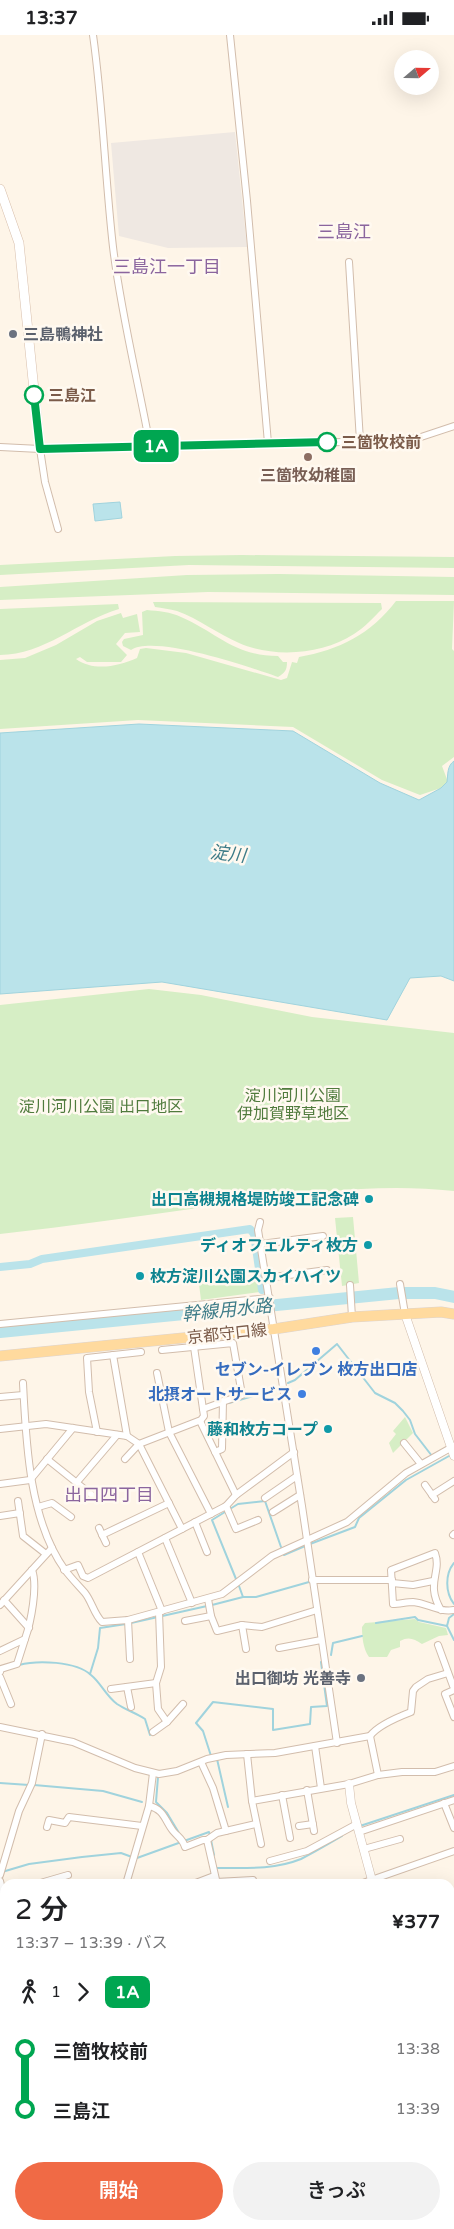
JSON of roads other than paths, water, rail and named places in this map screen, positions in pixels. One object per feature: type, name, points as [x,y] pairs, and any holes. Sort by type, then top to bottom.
[{"type":"main road","points":[[0,189],[19,243],[40,449]]},
{"type":"main road","name":"京都守口線","points":[[0,1355],[352,1315],[404,1312],[454,1314]]},
{"type":"street","points":[[93,35],[99,75],[113,248],[150,446]]},
{"type":"street","points":[[230,35],[247,201],[268,443]]},
{"type":"street","points":[[349,262],[360,441]]},
{"type":"street","points":[[0,447],[40,449],[360,441],[421,437],[454,426]]},
{"type":"street","points":[[40,449],[45,482],[58,529]]},
{"type":"street","points":[[260,1222],[258,1230],[294,1452],[337,1743]]},
{"type":"street","points":[[261,1244],[323,1236]]},
{"type":"street","points":[[266,1278],[327,1270]]},
{"type":"street","points":[[23,1383],[30,1480],[38,1507],[52,1547],[64,1570],[93,1604],[96,1617],[102,1622],[128,1620],[208,1599],[222,1594],[272,1556],[307,1544],[347,1522],[406,1473],[453,1450],[404,1312],[400,1284]]},
{"type":"street","points":[[350,1285],[352,1315]]},
{"type":"street","points":[[0,1325],[270,1297]]},
{"type":"street","points":[[162,1350],[233,1343],[242,1395],[203,1409]]},
{"type":"street","points":[[125,1459],[139,1444],[200,1421],[204,1416],[194,1347]]},
{"type":"street","points":[[97,1432],[89,1392],[87,1358],[141,1352]]},
{"type":"street","points":[[113,1355],[127,1436]]},
{"type":"street","points":[[157,1373],[169,1432],[211,1514]]},
{"type":"street","points":[[0,1397],[24,1395]]},
{"type":"street","points":[[215,1451],[222,1449],[223,1401]]},
{"type":"street","points":[[200,1421],[236,1495]]},
{"type":"street","points":[[0,1429],[46,1424],[127,1436],[139,1444],[182,1529]]},
{"type":"street","points":[[0,1484],[30,1480],[73,1427]]},
{"type":"street","points":[[77,1482],[117,1435]]},
{"type":"street","points":[[404,1443],[421,1464]]},
{"type":"street","points":[[64,1570],[78,1565],[83,1577],[88,1578],[226,1507],[236,1495],[294,1452]]},
{"type":"street","points":[[47,1459],[92,1495]]},
{"type":"street","points":[[265,1498],[297,1476]]},
{"type":"street","points":[[425,1485],[433,1497],[454,1481]]},
{"type":"street","points":[[273,1513],[300,1495]]},
{"type":"street","points":[[18,1501],[24,1536],[46,1554]]},
{"type":"street","points":[[38,1507],[52,1503],[71,1517]]},
{"type":"street","points":[[102,1535],[169,1503]]},
{"type":"street","points":[[226,1507],[236,1529],[258,1520]]},
{"type":"street","points":[[0,1516],[20,1513]]},
{"type":"street","points":[[195,1522],[207,1552]]},
{"type":"street","points":[[99,1528],[106,1543]]},
{"type":"street","points":[[165,1538],[192,1603]]},
{"type":"street","points":[[29,1628],[2,1602],[52,1547]]},
{"type":"street","points":[[138,1552],[161,1611],[161,1667],[156,1683],[158,1709],[167,1722]]},
{"type":"street","points":[[441,1610],[433,1592],[437,1559],[435,1553],[391,1570],[392,1604],[414,1602],[441,1610],[454,1610]]},
{"type":"street","points":[[0,1672],[1,1669],[17,1664],[29,1628],[35,1578],[32,1570]]},
{"type":"street","points":[[312,1580],[392,1582],[413,1585],[433,1581]]},
{"type":"street","points":[[208,1599],[211,1616],[217,1631],[242,1625],[262,1627],[317,1610]]},
{"type":"street","points":[[186,1621],[211,1616]]},
{"type":"street","points":[[128,1620],[130,1659]]},
{"type":"street","points":[[242,1625],[246,1649]]},
{"type":"street","points":[[0,1651],[25,1639]]},
{"type":"street","points":[[279,1648],[321,1640]]},
{"type":"street","points":[[438,1645],[453,1688],[445,1694],[454,1717]]},
{"type":"street","points":[[378,1775],[370,1736],[373,1731],[396,1717],[411,1711],[413,1691],[421,1683],[448,1673]]},
{"type":"street","points":[[0,1677],[11,1703]]},
{"type":"street","points":[[111,1689],[156,1683]]},
{"type":"street","points":[[127,1687],[130,1707]]},
{"type":"street","points":[[153,1732],[167,1722],[183,1703]]},
{"type":"street","points":[[0,1727],[42,1734],[73,1742],[153,1773],[177,1771],[226,1755],[275,1753],[370,1736]]},
{"type":"street","points":[[1,1868],[19,1811],[32,1783],[42,1734]]},
{"type":"street","points":[[315,1746],[322,1788]]},
{"type":"street","points":[[247,1754],[252,1801],[261,1844]]},
{"type":"street","points":[[201,1762],[213,1788],[226,1831]]},
{"type":"street","points":[[252,1801],[349,1783],[378,1775],[435,1771],[454,1766]]},
{"type":"street","points":[[127,1879],[149,1806],[153,1773]]},
{"type":"street","points":[[349,1783],[348,1791],[372,1879]]},
{"type":"street","points":[[299,1826],[313,1827],[307,1790]]},
{"type":"street","points":[[282,1795],[287,1834]]},
{"type":"street","points":[[270,1861],[307,1851],[358,1828],[454,1799]]},
{"type":"street","points":[[444,1803],[454,1828]]},
{"type":"street","points":[[149,1806],[156,1807],[165,1815],[173,1831],[182,1839],[185,1847],[207,1840],[217,1833],[256,1824]]},
{"type":"street","points":[[47,1827],[49,1820],[65,1823],[69,1817],[142,1825]]},
{"type":"street","points":[[364,1849],[400,1839]]},
{"type":"street","points":[[207,1840],[217,1879]]},
{"type":"street","points":[[381,1879],[454,1851]]},
{"type":"street","points":[[54,1879],[68,1875]]},
{"type":"water","points":[[120,502],[122,518],[95,521],[93,504]]},
{"type":"water","name":"淀川","points":[[139,724],[293,731],[380,783],[419,800],[441,788],[447,782],[449,768],[454,761],[454,981],[441,976],[410,978],[387,1020],[162,982],[0,994],[0,733]]},
{"type":"waterway","points":[[0,1267],[30,1264],[42,1259],[250,1229],[254,1234],[262,1290]]},
{"type":"waterway","name":"幹線用水路","points":[[0,1332],[399,1293],[435,1293],[454,1297]]},
{"type":"waterway","points":[[288,1383],[295,1380],[337,1344],[375,1393],[395,1403],[403,1411],[410,1420],[415,1434],[432,1456]]},
{"type":"waterway","points":[[229,1403],[278,1389]]},
{"type":"waterway","points":[[310,1544],[355,1527],[359,1518],[406,1480],[449,1456]]},
{"type":"waterway","points":[[236,1579],[212,1520],[238,1504],[265,1501],[281,1547]]},
{"type":"waterway","points":[[284,1555],[305,1546]]},
{"type":"waterway","points":[[454,1563],[449,1572],[447,1583],[449,1594],[454,1604]]},
{"type":"waterway","points":[[212,1605],[243,1597],[256,1597],[309,1582]]},
{"type":"waterway","points":[[239,1586],[243,1597]]},
{"type":"waterway","points":[[131,1623],[207,1606]]},
{"type":"waterway","points":[[376,1623],[415,1617],[418,1620],[447,1626],[449,1618],[454,1614]]},
{"type":"waterway","points":[[90,1674],[98,1648],[100,1628],[126,1624]]},
{"type":"waterway","points":[[447,1626],[454,1640]]},
{"type":"waterway","points":[[331,1655],[333,1643],[362,1636]]},
{"type":"waterway","points":[[19,1665],[46,1662],[66,1664],[84,1670],[95,1678],[117,1704],[145,1719],[150,1735]]},
{"type":"waterway","points":[[211,1756],[203,1731],[196,1723],[213,1702],[273,1709],[273,1730],[310,1724],[311,1707],[327,1706],[321,1662]]},
{"type":"waterway","points":[[217,1759],[228,1807]]},
{"type":"waterway","points":[[158,1777],[156,1802],[167,1813],[179,1833]]},
{"type":"waterway","points":[[0,1783],[29,1785]]},
{"type":"waterway","points":[[34,1785],[103,1791],[142,1802]]},
{"type":"waterway","points":[[360,1826],[454,1795]]},
{"type":"waterway","points":[[137,1858],[209,1832],[210,1835]]},
{"type":"waterway","points":[[216,1868],[259,1868],[291,1863],[342,1836]]},
{"type":"waterway","points":[[211,1840],[214,1855]]},
{"type":"waterway","points":[[2,1872],[29,1864],[82,1857],[121,1853],[132,1857]]},
{"type":"place","name":"三島鴨神社","points":[[13,334]]},
{"type":"place","name":"三島江","points":[[34,395]]},
{"type":"place","name":"三箇牧校前","points":[[327,442]]},
{"type":"place","name":"三箇牧幼稚園","points":[[308,457]]},
{"type":"place","name":"出口高槻規格堤防竣工記念碑","points":[[369,1199]]},
{"type":"place","name":"ディオフェルティ枚方","points":[[368,1245]]},
{"type":"place","name":"枚方淀川公園スカイハイツ","points":[[140,1276]]},
{"type":"place","name":"セブン-イレブン 枚方出口店","points":[[316,1351]]},
{"type":"place","name":"北摂オートサービス","points":[[302,1394]]},
{"type":"place","name":"藤和枚方コープ","points":[[328,1429]]},
{"type":"place","name":"出口御坊 光善寺","points":[[361,1678]]},
{"type":"district","name":"三島江","points":[[344,232]]},
{"type":"district","name":"三島江一丁目","points":[[167,267]]},
{"type":"district","name":"出口四丁目","points":[[109,1495]]},
{"type":"park label","name":"淀川河川公園 伊加賀野草地区","points":[[293,1104]]},
{"type":"park label","name":"淀川河川公園 出口地区","points":[[101,1106]]}]
